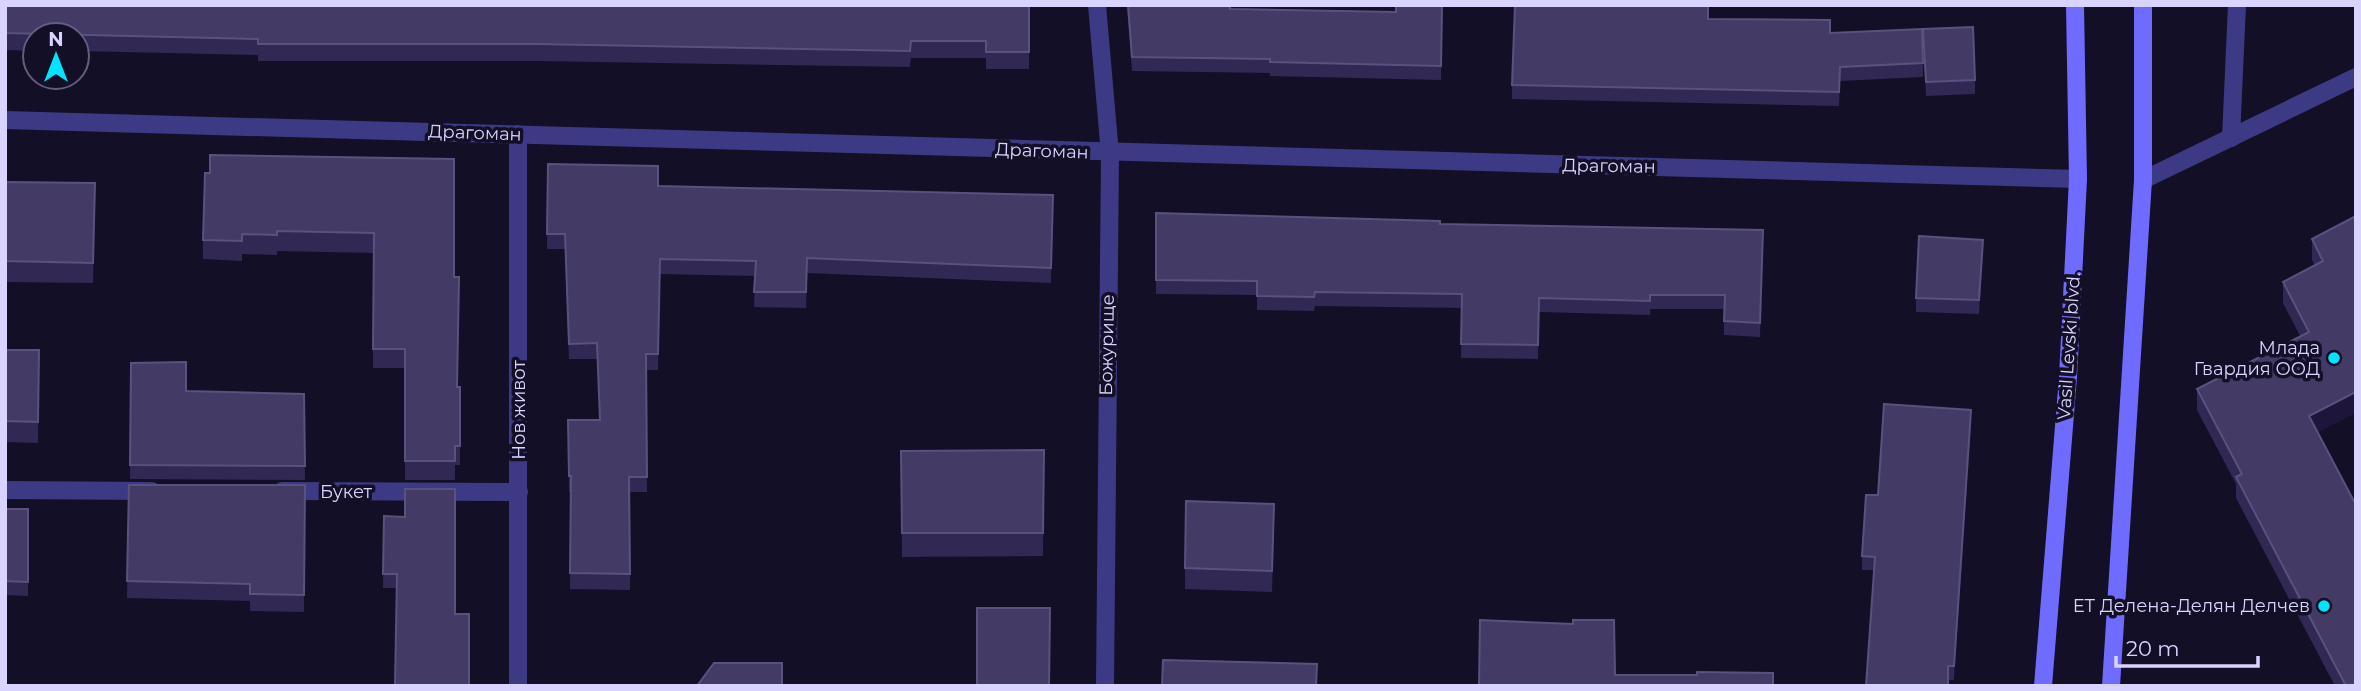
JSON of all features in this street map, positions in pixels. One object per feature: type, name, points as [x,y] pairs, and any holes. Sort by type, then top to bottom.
[{"type":"main road","name":"Vasil Levski blvd.","points":[[2043,686],[2068,377],[2078,178],[2075,5]]},
{"type":"main road","points":[[2111,686],[2143,180],[2143,5]]},
{"type":"street","name":"Божурище","points":[[1097,5],[1110,153],[1105,686]]},
{"type":"street","points":[[2231,138],[2237,5]]},
{"type":"street","points":[[2143,180],[2356,78]]},
{"type":"street","name":"Драгоман","points":[[5,120],[2078,178]]},
{"type":"street","name":"Нов живот","points":[[518,134],[518,686]]},
{"type":"street","points":[[5,490],[172,491]]},
{"type":"street","name":"Букет","points":[[269,491],[519,492]]},
{"type":"building","points":[[5,5],[1029,5],[1029,52],[986,52],[986,41],[911,41],[910,51],[536,44],[258,44],[258,39],[91,35],[91,21],[21,21],[21,33],[5,33]]},
{"type":"building","points":[[1128,5],[1230,5],[1230,9],[1396,12],[1396,5],[1442,5],[1441,66],[1132,57]]},
{"type":"building","points":[[1515,5],[1708,5],[1708,19],[1830,20],[1830,33],[1922,29],[1923,63],[1840,67],[1839,92],[1512,85]]},
{"type":"building","points":[[1973,27],[1975,80],[1926,82],[1923,29]]},
{"type":"building","points":[[210,155],[454,159],[454,277],[459,277],[457,387],[460,387],[460,446],[455,446],[455,461],[405,461],[405,349],[373,349],[374,233],[277,231],[277,235],[242,234],[242,241],[203,240],[205,173],[210,173]]},
{"type":"building","points":[[548,164],[658,166],[658,186],[1053,195],[1051,268],[807,258],[806,292],[754,292],[756,261],[660,259],[658,354],[646,354],[647,477],[629,477],[630,574],[570,573],[571,476],[568,420],[600,420],[597,343],[569,344],[565,234],[547,234]]},
{"type":"building","points":[[5,182],[95,183],[93,263],[5,261]]},
{"type":"building","points":[[1156,213],[1440,221],[1440,224],[1763,230],[1760,323],[1724,321],[1725,295],[1650,295],[1650,301],[1539,298],[1538,345],[1461,344],[1462,294],[1315,292],[1314,297],[1257,296],[1257,281],[1156,280]]},
{"type":"building","points":[[2356,216],[2356,392],[2309,416],[2356,505],[2356,686],[2346,686],[2236,477],[2242,474],[2197,389],[2309,332],[2283,282],[2323,261],[2312,239]]},
{"type":"building","points":[[1919,236],[1983,240],[1979,300],[1916,298]]},
{"type":"building","points":[[5,350],[39,350],[38,422],[5,421]]},
{"type":"building","points":[[186,362],[186,391],[304,394],[305,466],[130,465],[131,363]]},
{"type":"building","points":[[1884,404],[1971,410],[1954,666],[1948,666],[1948,686],[1866,686],[1875,557],[1862,556],[1866,495],[1878,495]]},
{"type":"building","points":[[1044,450],[1043,533],[902,533],[901,451]]},
{"type":"building","points":[[129,485],[305,485],[304,595],[250,594],[250,584],[127,581]]},
{"type":"building","points":[[405,489],[455,489],[455,614],[469,614],[469,686],[395,686],[397,574],[383,574],[384,516],[405,517]]},
{"type":"building","points":[[1186,501],[1274,504],[1272,571],[1185,568]]},
{"type":"building","points":[[5,509],[28,509],[28,582],[5,581]]},
{"type":"building","points":[[977,608],[1050,608],[1049,686],[977,686]]},
{"type":"building","points":[[1480,620],[1573,624],[1573,620],[1614,620],[1615,675],[1773,673],[1773,686],[1479,686]]},
{"type":"building","points":[[1163,660],[1317,664],[1316,686],[1162,686]]},
{"type":"building","points":[[714,663],[782,663],[782,686],[697,686]]},
{"type":"place","name":"Млада Гвардия ООД","points":[[2334,358]]},
{"type":"place","name":"ЕТ Делена-Делян Делчев","points":[[2324,606]]}]
